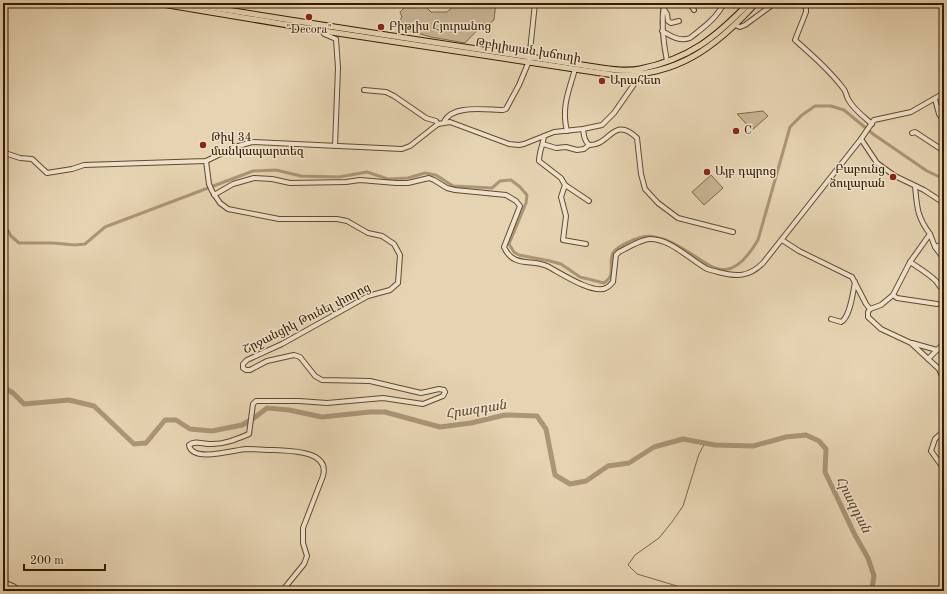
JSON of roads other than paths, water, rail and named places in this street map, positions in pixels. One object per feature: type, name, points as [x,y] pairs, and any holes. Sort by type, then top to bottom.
[{"type":"main road","name":"Թբիլիսյան խճուղի","points":[[156,3],[324,31],[529,59],[639,72],[682,56],[704,44],[726,27],[749,3]]},
{"type":"main road","name":"Թբիլիսյան խճուղի","points":[[183,3],[529,59],[575,69],[614,75],[668,67],[696,55],[720,39],[735,26],[756,3]]},
{"type":"street","points":[[444,122],[446,117],[461,110],[506,109],[519,85],[529,59],[535,3]]},
{"type":"street","points":[[664,3],[662,32],[667,61]]},
{"type":"street","points":[[694,3],[692,7],[694,10]]},
{"type":"street","points":[[662,32],[678,39],[686,40],[712,22],[724,3]]},
{"type":"street","points":[[735,26],[740,27],[745,25],[775,3]]},
{"type":"street","points":[[804,3],[806,12],[795,40],[830,72],[845,90],[849,101],[871,125]]},
{"type":"street","points":[[664,9],[667,14],[668,21],[671,23],[679,21]]},
{"type":"street","points":[[324,31],[324,34],[336,39],[338,68],[335,146]]},
{"type":"street","points":[[567,130],[564,119],[565,104],[575,69]]},
{"type":"street","points":[[3,131],[5,135],[3,147],[5,153],[20,158],[32,159],[47,173],[72,169],[84,165],[206,161],[235,147],[252,142],[402,149],[410,146],[438,124],[444,122],[450,122],[513,145],[524,144],[554,132],[598,126],[607,121],[637,80],[639,72]]},
{"type":"street","points":[[364,90],[386,92],[426,118],[436,121],[438,124]]},
{"type":"street","points":[[213,193],[233,184],[254,178],[272,179],[290,183],[346,182],[360,180],[408,183],[428,178],[447,188],[506,195],[516,201],[520,206],[504,247],[506,252],[516,261],[545,266],[582,285],[601,290],[607,288],[613,282],[616,255],[619,252],[648,239],[674,246],[708,269],[728,275],[741,276],[760,265],[782,240],[863,137],[874,120],[911,112],[944,93]]},
{"type":"street","points":[[935,99],[939,114],[944,121]]},
{"type":"street","points":[[583,129],[585,142],[589,145]]},
{"type":"street","points":[[543,144],[556,148],[566,147],[577,150],[584,149],[589,145],[594,145],[616,129],[623,129],[632,133],[638,140],[641,174],[645,189],[658,203],[678,218],[733,232]]},
{"type":"street","points":[[912,133],[915,132],[944,151]]},
{"type":"street","points":[[544,136],[543,144],[539,153],[539,161],[561,178],[565,185],[589,201]]},
{"type":"street","points":[[863,137],[877,163],[895,176],[924,190],[944,203]]},
{"type":"street","name":"Շրջանցիկ Թունել փողոց","points":[[206,161],[209,184],[213,193],[220,203],[232,211],[279,219],[337,219],[348,222],[364,231],[382,236],[389,240],[398,249],[400,255],[399,280],[393,288],[368,296],[282,344],[247,360],[242,364],[244,369],[250,370],[267,361],[294,355],[300,357],[315,376],[322,380],[370,381],[421,393],[439,389],[444,390],[445,392],[443,396],[423,404],[383,398],[327,403],[300,401],[256,402],[253,404],[249,434],[237,439],[211,444],[193,442],[189,445],[192,452],[207,455],[244,449],[298,451],[314,456],[320,462],[324,472],[302,532],[303,543],[307,556],[304,564],[282,591]]},
{"type":"street","points":[[565,185],[561,198],[566,216],[563,240],[586,244]]},
{"type":"street","points":[[915,186],[918,211],[922,223],[930,234],[935,248],[944,259]]},
{"type":"street","points":[[930,234],[910,262],[894,295],[881,305],[870,309],[868,312],[868,318],[881,329],[911,343],[937,350]]},
{"type":"street","points":[[782,240],[799,251],[852,276],[870,309]]},
{"type":"street","points":[[935,248],[944,244]]},
{"type":"street","points":[[910,262],[933,279],[944,291]]},
{"type":"street","points":[[831,319],[841,322],[845,320],[855,282]]},
{"type":"street","points":[[894,295],[897,298],[937,304]]},
{"type":"street","points":[[911,343],[939,369],[944,381]]},
{"type":"street","points":[[928,359],[944,343]]},
{"type":"street","points":[[944,431],[935,439],[931,451],[944,469]]},
{"type":"street","points":[[3,582],[20,591]]},
{"type":"waterway","points":[[3,222],[11,236],[19,243],[85,244],[105,227],[253,171],[276,170],[301,176],[339,177],[367,172],[388,179],[408,178],[425,173],[436,175],[453,186],[492,188],[500,181],[511,180],[527,195],[526,203],[509,244],[514,252],[519,255],[561,264],[580,277],[604,283],[610,277],[611,259],[616,249],[645,236],[663,239],[714,267],[724,270],[734,267],[746,258],[758,240],[790,127],[802,115],[815,106],[831,106],[844,110],[873,134],[927,171],[944,179]]},
{"type":"waterway","name":"Հրազդան","points":[[3,387],[13,393],[24,404],[69,400],[94,406],[134,444],[146,443],[165,420],[176,420],[190,429],[212,431],[242,425],[267,408],[289,410],[322,417],[385,412],[440,427],[471,423],[505,415],[537,416],[546,429],[555,475],[570,484],[586,481],[608,466],[629,463],[654,447],[683,439],[715,445],[753,446],[786,437],[806,435],[819,441],[826,449],[825,472],[855,535],[868,558],[874,576],[873,591]]},
{"type":"waterway","points":[[688,591],[687,589],[637,574],[628,565],[635,555],[659,538],[683,506],[699,454],[705,443]]},
{"type":"place","name":"\"Decora\"","points":[[309,17]]},
{"type":"place","name":"Բիթլիս Հյուրանոց","points":[[381,27]]},
{"type":"place","name":"Արահետ","points":[[602,81]]},
{"type":"place","name":"C","points":[[736,131]]},
{"type":"place","name":"Թիվ 34 մանկապարտեզ","points":[[203,145]]},
{"type":"place","name":"Այբ դպրոց","points":[[707,172]]},
{"type":"place","name":"Բաբունց ձուլարան","points":[[893,177]]}]
